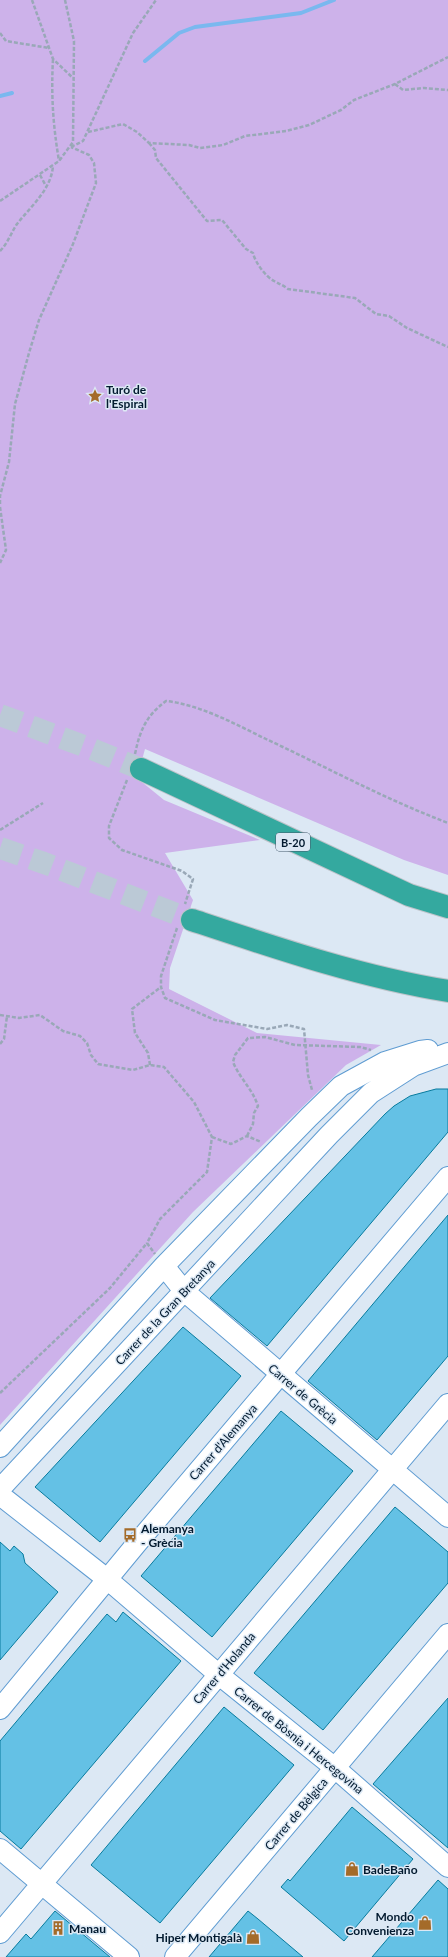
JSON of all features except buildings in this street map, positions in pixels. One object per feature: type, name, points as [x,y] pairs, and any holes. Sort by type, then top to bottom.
[{"type":"highway","name":"B-20","points":[[135,766],[409,895],[448,907]]},
{"type":"highway","points":[[185,918],[273,947],[359,972],[448,992]]},
{"type":"street","points":[[0,1447],[164,1266],[286,1140],[341,1086],[385,1062],[420,1051],[448,1048]]},
{"type":"street","name":"Carrer de la Gran Bretanya","points":[[0,1489],[329,1135],[371,1093],[413,1066],[448,1053]]},
{"type":"street","points":[[314,1112],[329,1135]]},
{"type":"street","name":"Carrer d'Alemanya","points":[[0,1709],[107,1579],[448,1177]]},
{"type":"street","name":"Carrer de Grècia","points":[[164,1266],[184,1291],[448,1516]]},
{"type":"street","name":"Carrer d'Holanda","points":[[0,1933],[448,1404]]},
{"type":"street","name":"Carrer de Bòsnia i Hercegovina","points":[[0,1495],[107,1579],[218,1674],[335,1768],[448,1867]]},
{"type":"street","name":"Carrer de Bèlgica","points":[[175,1957],[448,1634]]},
{"type":"street","points":[[0,1849],[129,1957]]},
{"type":"path","points":[[32,0],[53,60],[51,92],[52,117],[59,161]]},
{"type":"path","points":[[0,201],[59,161],[71,147],[75,135],[74,41],[65,0]]},
{"type":"path","points":[[71,147],[83,141],[133,33],[156,0]]},
{"type":"path","points":[[0,33],[6,41],[49,48]]},
{"type":"path","points":[[149,143],[189,145],[200,148],[223,145],[245,136],[286,131],[309,125],[341,110],[354,100],[395,84],[448,56]]},
{"type":"path","points":[[53,60],[75,79]]},
{"type":"path","points":[[395,84],[403,90],[424,88],[448,90]]},
{"type":"path","points":[[88,132],[123,124],[137,132],[155,150],[156,158],[207,221],[222,220],[246,249],[253,252],[254,260],[273,281],[283,285],[288,290],[354,298],[376,314],[389,316],[406,328],[448,347]]},
{"type":"path","points":[[0,504],[9,462],[15,404],[35,333],[46,302],[78,231],[96,183],[94,163],[89,155],[71,147]]},
{"type":"path","points":[[0,251],[8,243],[16,226],[47,187],[52,177],[53,165]]},
{"type":"path","points":[[39,175],[47,187]]},
{"type":"path","points":[[0,507],[6,550],[0,563]]},
{"type":"path","points":[[314,1112],[308,1075],[304,1029],[287,1025],[267,1029],[215,1020],[165,998],[161,987],[161,976],[185,918],[193,879],[182,871],[122,850],[109,838],[109,826],[135,766],[138,737],[152,712],[166,701],[181,703],[234,724],[346,779],[448,823]]},
{"type":"path","points":[[0,830],[43,803]]},
{"type":"path","points":[[150,1065],[148,1053],[135,1033],[132,1009],[161,987]]},
{"type":"path","points":[[0,1015],[19,1018],[40,1015],[63,1031],[80,1036],[87,1043],[91,1055],[98,1064],[133,1070],[150,1065],[164,1067],[194,1102],[212,1137],[207,1172],[160,1219],[147,1243],[110,1288],[0,1393]]},
{"type":"path","points":[[0,1044],[4,1039],[7,1016]]},
{"type":"path","points":[[212,1137],[231,1144],[247,1136],[253,1124],[254,1113],[258,1106],[253,1093],[237,1072],[233,1062],[235,1055],[248,1038],[265,1037],[295,1045],[360,1047],[376,1052],[385,1062]]},
{"type":"path","points":[[247,1136],[261,1142],[286,1140]]},
{"type":"path","points":[[147,1243],[164,1266]]},
{"type":"shaded area","points":[[0,0],[448,0],[448,875],[404,860],[145,749],[137,778],[164,800],[260,840],[165,853],[193,900],[170,968],[169,989],[257,1033],[381,1045],[346,1065],[193,1212],[0,1425]]},
{"type":"waterway","points":[[145,61],[179,33],[195,27],[301,13],[334,0]]},
{"type":"waterway","points":[[0,96],[12,93]]},
{"type":"tunnel","points":[[0,715],[141,769]]},
{"type":"tunnel","points":[[0,848],[44,863],[192,920]]},
{"type":"place","name":"Turó de l'Espiral","points":[[95,396]]},
{"type":"place","name":"Alemanya - Grècia","points":[[130,1535]]},
{"type":"place","name":"BadeBaño","points":[[352,1869]]},
{"type":"place","name":"Mondo Convenienza","points":[[425,1923]]},
{"type":"place","name":"Manau","points":[[58,1928]]},
{"type":"place","name":"Hiper Montigalà","points":[[253,1937]]}]
